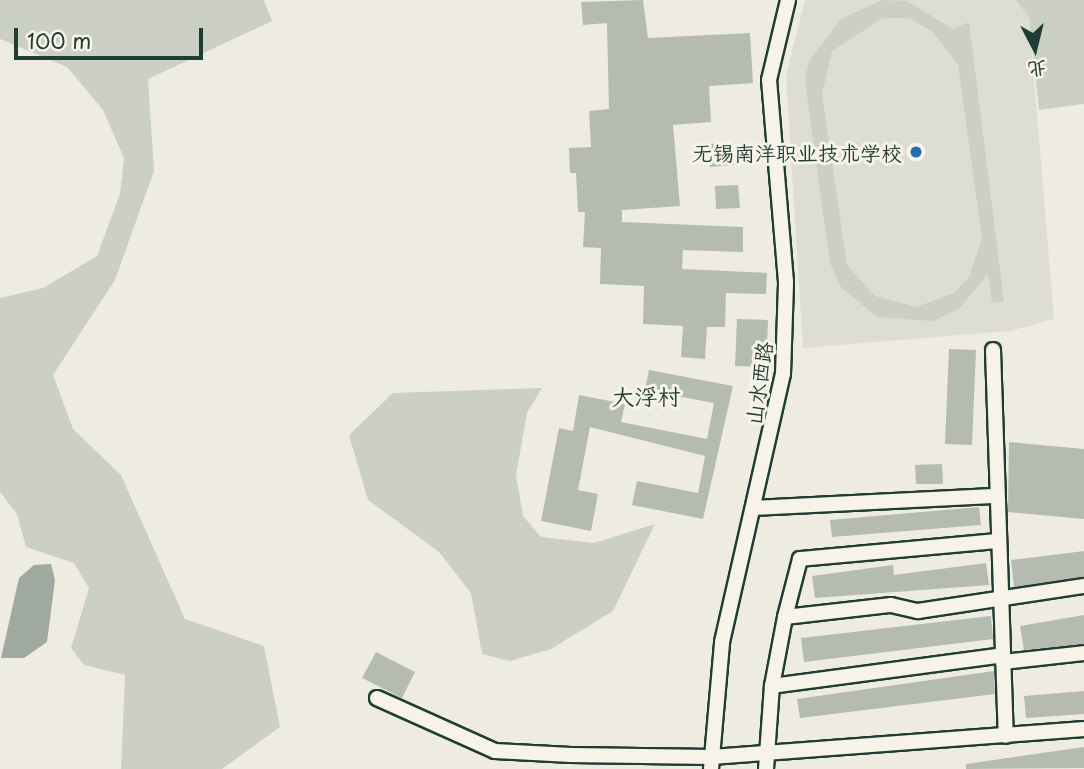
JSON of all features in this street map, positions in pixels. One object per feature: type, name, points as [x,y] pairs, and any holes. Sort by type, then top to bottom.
[{"type":"street","name":"山水西路","points":[[711,763],[722,642],[755,508],[786,335],[769,80],[788,0]]},
{"type":"street","points":[[993,349],[1006,736]]},
{"type":"street","points":[[755,508],[996,496]]},
{"type":"street","points":[[766,769],[765,753],[772,686],[785,617],[800,559],[998,541]]},
{"type":"street","points":[[785,617],[891,605],[918,611],[1084,586]]},
{"type":"street","points":[[772,686],[1003,659],[1084,653]]},
{"type":"street","points":[[377,698],[495,751],[711,763],[765,753],[1084,729]]},
{"type":"shaded area","points":[[0,0],[264,0],[272,21],[148,79],[154,171],[115,280],[53,375],[73,429],[121,475],[185,619],[264,646],[280,727],[222,769],[121,769],[125,675],[84,665],[71,648],[89,588],[74,563],[26,547],[17,514],[0,492],[0,298],[43,288],[97,256],[120,194],[124,158],[103,110],[67,67],[0,39]]},
{"type":"shaded area","name":"无锡南洋职业技术学校","points":[[805,0],[1016,0],[1029,18],[1054,319],[1010,331],[803,348],[786,75]]},
{"type":"shaded area","points":[[882,0],[907,1],[953,29],[969,22],[1004,302],[992,303],[988,274],[959,309],[933,321],[877,317],[841,287],[830,263],[805,81],[809,61],[841,19]],"holes":[[[883,18],[909,18],[932,31],[958,65],[982,238],[969,277],[954,293],[916,307],[875,296],[847,265],[822,94],[832,51]]]},
{"type":"shaded area","points":[[1016,0],[1084,0],[1084,104],[1039,110],[1029,18]]},
{"type":"shaded area","points":[[542,388],[527,413],[516,475],[523,516],[541,537],[594,543],[655,524],[613,611],[551,649],[510,661],[482,654],[471,593],[439,552],[368,500],[349,435],[393,393]]},
{"type":"shaded area","points":[[51,564],[55,580],[47,642],[24,658],[1,658],[19,578],[34,565]]},
{"type":"building","points":[[643,0],[648,38],[750,33],[753,83],[709,86],[711,122],[673,125],[680,206],[622,210],[622,222],[743,227],[743,252],[683,250],[682,269],[767,273],[766,294],[726,293],[725,327],[707,327],[705,359],[681,357],[683,326],[643,324],[644,286],[600,284],[601,248],[583,247],[585,212],[578,212],[576,173],[570,173],[569,148],[591,147],[589,111],[609,109],[607,23],[583,25],[581,2]]},
{"type":"building","points":[[733,143],[734,165],[710,167],[708,144]]},
{"type":"building","points":[[738,185],[740,208],[716,209],[715,186]]},
{"type":"building","points":[[737,319],[768,320],[766,367],[735,366]]},
{"type":"building","points":[[949,349],[976,350],[972,445],[945,444]]},
{"type":"building","points":[[649,370],[733,386],[703,519],[632,505],[637,481],[698,493],[705,456],[590,427],[578,490],[598,494],[591,531],[541,521],[559,428],[573,431],[579,395],[625,404],[621,422],[707,439],[714,403],[645,390]]},
{"type":"building","points":[[1009,442],[1084,449],[1084,519],[1008,512]]},
{"type":"building","points":[[942,464],[943,484],[916,484],[915,465]]},
{"type":"building","points":[[979,507],[981,525],[832,537],[830,520]]},
{"type":"building","points":[[1084,551],[1084,577],[1014,587],[1011,560]]},
{"type":"building","points":[[986,563],[989,585],[815,598],[812,576],[893,565],[894,575]]},
{"type":"building","points":[[1084,615],[1084,644],[1024,650],[1020,626]]},
{"type":"building","points":[[991,616],[993,639],[804,662],[801,638]]},
{"type":"building","points":[[376,652],[415,672],[402,698],[362,678]]},
{"type":"building","points":[[994,671],[995,694],[800,718],[797,699]]},
{"type":"building","points":[[1084,691],[1084,714],[1026,718],[1024,696]]},
{"type":"building","points":[[1084,747],[1084,768],[966,769],[966,764]]},
{"type":"place","name":"无锡南洋职业技术学校","points":[[916,152]]},
{"type":"district","name":"大浮村","points":[[646,396]]}]
